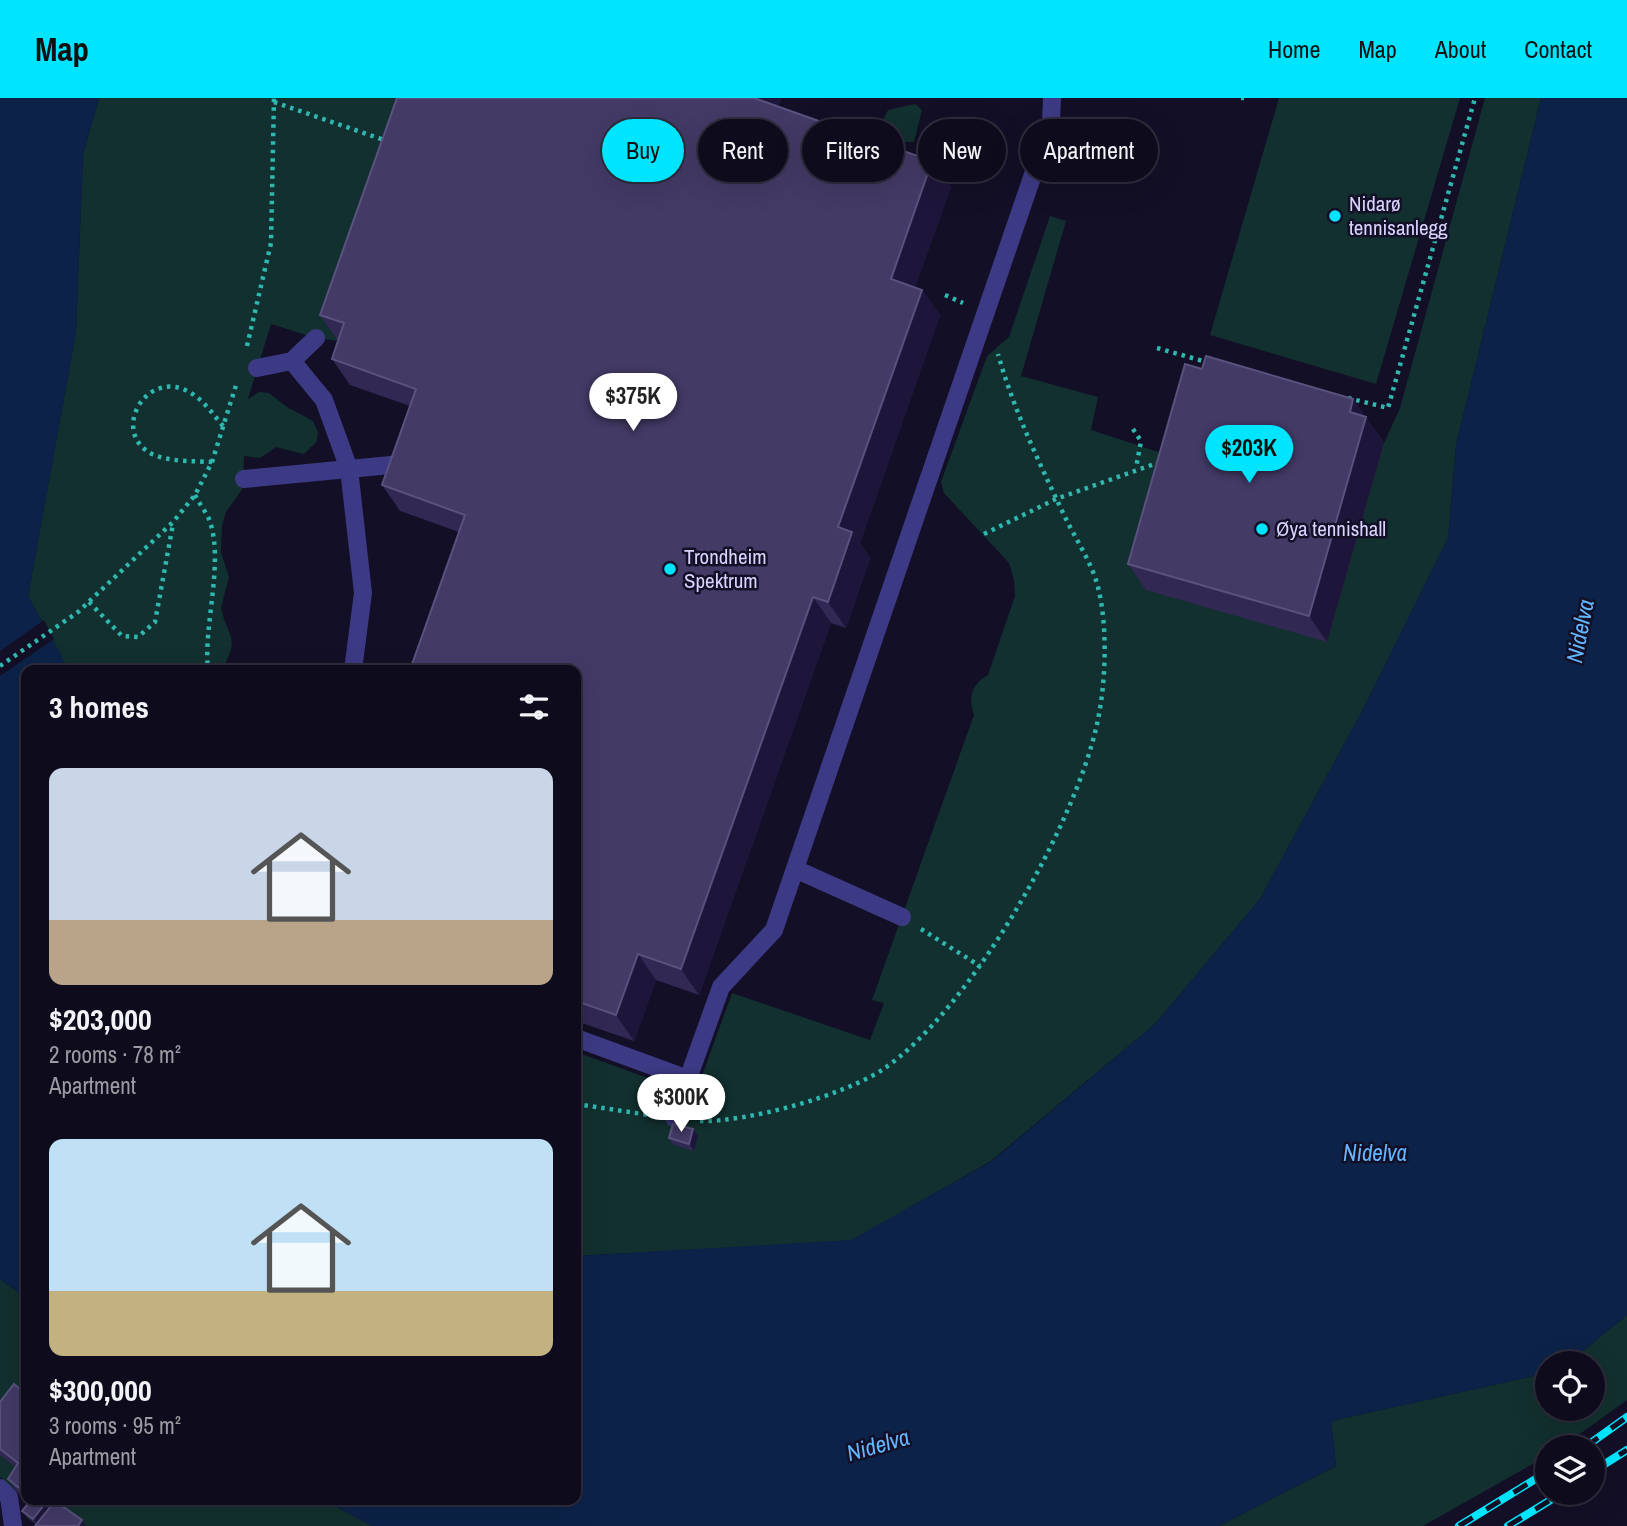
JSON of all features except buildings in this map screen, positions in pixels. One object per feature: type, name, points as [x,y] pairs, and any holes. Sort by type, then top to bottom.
[{"type":"street","points":[[674,1118],[721,988],[774,930],[1051,122],[1052,98]]},
{"type":"street","points":[[247,365],[292,361],[316,338]]},
{"type":"street","points":[[292,361],[324,400],[349,469],[363,593],[354,665]]},
{"type":"street","points":[[244,479],[417,463]]},
{"type":"street","points":[[795,869],[902,917]]},
{"type":"street","points":[[581,1040],[688,1079]]},
{"type":"street","points":[[0,1488],[9,1497],[12,1526]]},
{"type":"path","points":[[1335,394],[1388,408],[1475,98]]},
{"type":"path","points":[[0,666],[78,612],[173,522],[195,495],[212,462],[247,365],[271,243],[274,100],[388,141]]},
{"type":"path","points":[[384,153],[392,130]]},
{"type":"path","points":[[944,295],[953,299]]},
{"type":"path","points":[[581,1106],[704,1121],[765,1112],[821,1098],[882,1070],[936,1022],[980,966],[1017,906],[1066,815],[1097,725],[1105,660],[1098,586],[1013,405],[986,313]]},
{"type":"path","points":[[1157,348],[1217,364]]},
{"type":"path","points":[[1200,373],[1204,361]]},
{"type":"path","points":[[212,462],[152,454],[141,444],[133,427],[134,408],[145,394],[162,388],[183,389],[202,401],[224,427]]},
{"type":"path","points":[[1133,429],[1141,442],[1136,468]]},
{"type":"path","points":[[984,534],[1056,499],[1136,468],[1173,459]]},
{"type":"path","points":[[195,495],[209,520],[213,552],[212,594],[205,648],[207,665]]},
{"type":"path","points":[[89,602],[121,636],[138,637],[155,622],[173,522]]},
{"type":"path","points":[[902,917],[980,966]]},
{"type":"green space","points":[[99,98],[424,98],[338,341],[316,338],[271,324],[248,399],[259,392],[269,393],[287,407],[313,421],[318,432],[317,441],[304,454],[276,447],[260,458],[244,456],[243,488],[226,512],[222,525],[221,552],[229,577],[221,608],[232,644],[224,665],[66,665],[28,596],[76,332],[83,154]]},
{"type":"green space","name":"Nidarø tennisanlegg","points":[[1279,98],[1460,98],[1376,384],[1210,335]]},
{"type":"green space","points":[[1485,98],[1541,98],[1456,445],[1448,538],[1361,713],[1260,899],[1155,1024],[991,1161],[851,1241],[581,1256],[581,1054],[695,1095],[732,993],[870,1040],[884,1003],[872,1000],[974,715],[972,692],[988,675],[1015,596],[1009,563],[944,493],[941,482],[987,356],[1009,337],[1050,216],[1066,221],[1021,376],[1098,397],[1091,430],[1183,460],[1384,443],[1400,408]]},
{"type":"green space","points":[[915,104],[922,110],[914,142],[904,142],[904,119],[884,119],[888,110]]},
{"type":"green space","points":[[0,1279],[21,1294],[21,1496],[0,1477]]},
{"type":"green space","points":[[1627,1315],[1627,1400],[1605,1416],[1605,1351],[1583,1351]]},
{"type":"green space","points":[[1535,1376],[1535,1421],[1598,1421],[1579,1435],[1535,1435],[1535,1463],[1423,1526],[1219,1526],[1336,1466],[1331,1421]]},
{"type":"green space","points":[[33,1505],[333,1505],[372,1526],[38,1526],[27,1518]]},
{"type":"water","points":[[0,98],[99,98],[83,154],[76,332],[28,596],[66,665],[21,665],[21,1294],[0,1279]]},
{"type":"water","name":"Nidelva","points":[[1541,98],[1627,98],[1627,1315],[1583,1351],[1535,1351],[1535,1376],[1331,1421],[1336,1466],[1219,1526],[372,1526],[333,1505],[581,1505],[581,1256],[851,1240],[992,1161],[1155,1024],[1260,899],[1361,713],[1448,538],[1456,445]]},
{"type":"pier","points":[[44,620],[54,639],[0,676],[0,651]]},
{"type":"railway","points":[[1602,1435],[1627,1417]]},
{"type":"railway","points":[[1605,1464],[1627,1450]]},
{"type":"railway","points":[[1459,1526],[1535,1479]]},
{"type":"railway","points":[[1508,1526],[1542,1505]]},
{"type":"place","name":"Nidarø tennisanlegg","points":[[1335,216]]},
{"type":"place","name":"Øya tennishall","points":[[1262,529]]},
{"type":"place","name":"Trondheim Spektrum","points":[[670,569]]}]
